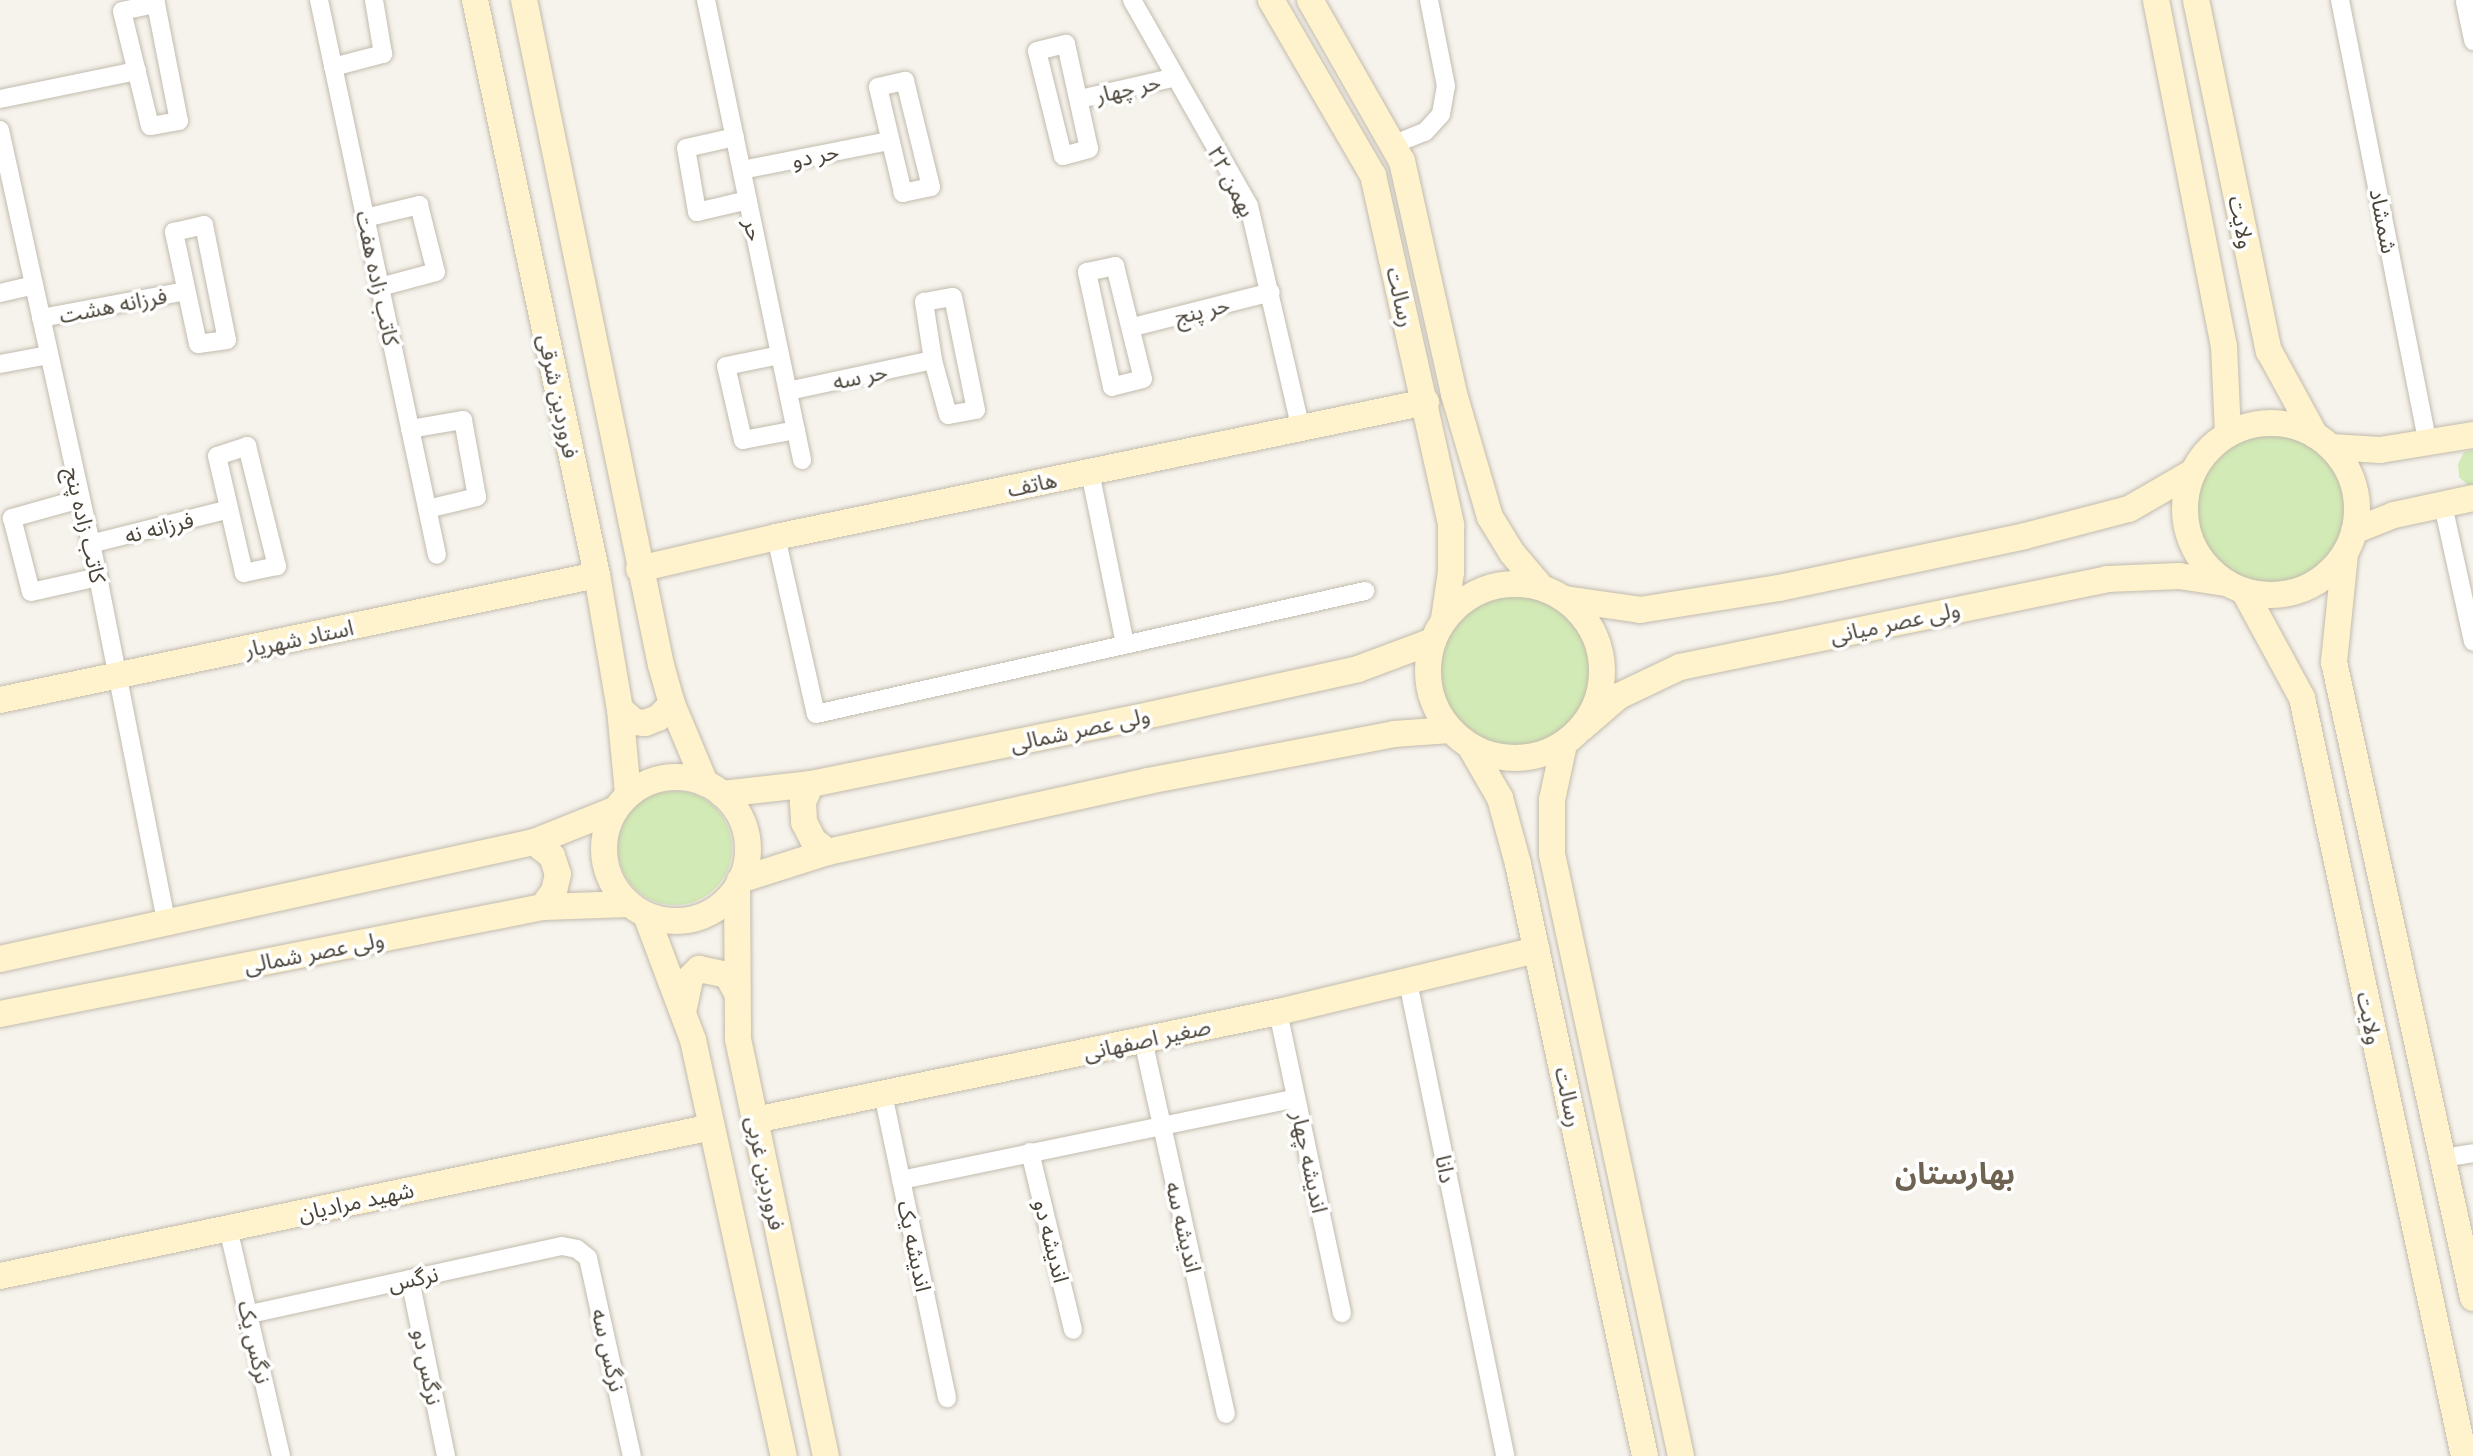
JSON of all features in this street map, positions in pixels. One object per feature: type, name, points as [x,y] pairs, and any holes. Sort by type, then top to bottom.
[{"type":"main road","name":"فروردین شرقی","points":[[475,0],[597,575],[620,709],[621,802]]},
{"type":"main road","name":"فروردین شرقی","points":[[524,0],[639,569],[672,704],[714,788]]},
{"type":"main road","name":"رسالت","points":[[1271,0],[1373,175],[1451,525],[1451,572],[1438,630]]},
{"type":"main road","name":"رسالت","points":[[1310,0],[1402,161],[1454,394],[1490,517],[1512,553],[1541,587]]},
{"type":"main road","name":"ولایت","points":[[2156,0],[2222,332],[2228,434]]},
{"type":"main road","name":"ولایت","points":[[2196,0],[2269,351],[2323,441]]},
{"type":"main road","name":"هاتف","points":[[639,569],[776,537],[1426,402]]},
{"type":"main road","points":[[2473,435],[2380,450],[2323,441],[2281,423],[2245,427],[2228,434],[2208,450],[2193,472],[2186,496],[2186,521],[2193,546],[2207,567],[2235,587],[2268,595],[2293,593],[2323,579],[2350,542],[2394,515],[2473,498]]},
{"type":"main road","points":[[2323,441],[2345,465],[2354,486],[2357,508],[2350,542]]},
{"type":"main road","points":[[1565,599],[1640,610],[1779,588],[2025,536],[2129,509],[2193,472]]},
{"type":"main road","name":"ولایت","points":[[2350,542],[2334,662],[2473,1298]]},
{"type":"main road","name":"استاد شهریار","points":[[0,700],[597,575]]},
{"type":"main road","name":"ولی عصر میانی","points":[[1573,736],[1619,696],[1680,667],[2107,579],[2179,576],[2235,587]]},
{"type":"main road","points":[[1514,583],[1541,587],[1565,599],[1586,619],[1599,646],[1603,675],[1597,703],[1573,736],[1541,755],[1517,759],[1493,756],[1460,738],[1433,703],[1428,672],[1438,630],[1463,600],[1487,587],[1514,583]]},
{"type":"main road","name":"ولایت","points":[[2235,587],[2302,698],[2464,1456]]},
{"type":"main road","name":"ولی عصر شمالی","points":[[714,788],[811,784],[1358,669],[1438,630]]},
{"type":"main road","points":[[620,709],[635,722],[645,723],[658,718],[672,704]]},
{"type":"main road","points":[[739,884],[828,852],[1148,781],[1394,734],[1460,738]]},
{"type":"main road","name":"رسالت","points":[[1573,736],[1552,800],[1552,854],[1681,1456]]},
{"type":"main road","name":"رسالت","points":[[1460,738],[1500,798],[1537,950],[1645,1456]]},
{"type":"main road","points":[[0,959],[534,842],[621,802],[645,783],[664,777],[685,777],[714,788],[736,809],[745,828],[748,848],[739,884],[724,903],[697,918],[666,921],[638,910],[615,889],[606,870],[604,839],[621,802]]},
{"type":"main road","points":[[811,784],[803,802],[804,822],[813,840],[828,852]]},
{"type":"main road","points":[[534,842],[552,856],[558,874],[554,891],[543,907]]},
{"type":"main road","name":"فروردین غربی","points":[[739,884],[738,1039],[826,1456]]},
{"type":"main road","name":"ولی عصر شمالی","points":[[0,1014],[543,907],[638,910]]},
{"type":"main road","name":"فروردین غربی","points":[[638,910],[693,1040],[784,1456]]},
{"type":"main road","name":"صغیر اصفهانی","points":[[755,1120],[1278,1012],[1537,950]]},
{"type":"main road","points":[[683,1012],[690,978],[699,969],[727,975],[736,991]]},
{"type":"main road","name":"شهید مرادیان","points":[[0,1276],[712,1127]]},
{"type":"street","name":"کاتب زاده هفت","points":[[319,0],[437,555]]},
{"type":"street","points":[[333,67],[383,54],[374,0]]},
{"type":"street","name":"حر","points":[[706,0],[802,460]]},
{"type":"street","name":"۲۲ بهمن","points":[[1132,0],[1249,206],[1300,426]]},
{"type":"street","points":[[1392,145],[1425,132],[1441,114],[1446,86],[1429,0]]},
{"type":"street","name":"شمشاد","points":[[2340,0],[2428,443]]},
{"type":"street","points":[[2473,0],[2465,2],[2473,41]]},
{"type":"street","points":[[156,4],[179,121],[150,126],[137,71],[122,11],[156,4]]},
{"type":"street","points":[[1066,44],[1080,99],[1089,149],[1063,156],[1037,51],[1066,44]]},
{"type":"street","points":[[0,99],[137,71]]},
{"type":"street","name":"حر چهار","points":[[1080,99],[1176,77]]},
{"type":"street","points":[[905,81],[931,187],[903,193],[888,141],[878,87],[905,81]]},
{"type":"street","name":"کاتب زاده پنج","points":[[0,131],[98,577],[166,922]]},
{"type":"street","points":[[735,137],[686,148],[697,212],[748,200]]},
{"type":"street","name":"حر دو","points":[[742,170],[888,141]]},
{"type":"street","points":[[365,218],[419,205],[436,272],[380,287]]},
{"type":"street","points":[[204,225],[227,340],[198,344],[186,291],[174,232],[204,225]]},
{"type":"street","points":[[1115,266],[1133,327],[1143,379],[1112,387],[1087,272],[1115,266]]},
{"type":"street","points":[[0,293],[34,285]]},
{"type":"street","name":"فرزانه هشت","points":[[41,318],[186,291]]},
{"type":"street","name":"حر پنج","points":[[1133,327],[1271,292]]},
{"type":"street","points":[[953,297],[976,410],[948,415],[933,360],[924,302],[953,297]]},
{"type":"street","points":[[0,364],[49,355]]},
{"type":"street","points":[[780,355],[726,366],[743,440],[796,430]]},
{"type":"street","name":"حر سه","points":[[788,391],[933,360]]},
{"type":"street","points":[[410,429],[463,420],[477,497],[427,509]]},
{"type":"street","points":[[247,446],[277,566],[244,573],[229,509],[217,456],[247,446]]},
{"type":"street","points":[[1090,472],[1125,644]]},
{"type":"street","points":[[80,499],[12,518],[31,592],[98,577]]},
{"type":"street","points":[[2443,505],[2473,642]]},
{"type":"street","name":"فرزانه نه","points":[[90,544],[229,509]]},
{"type":"street","points":[[776,537],[816,714],[1365,591]]},
{"type":"street","name":"دانا","points":[[1408,982],[1505,1456]]},
{"type":"street","name":"اندیشه چهار","points":[[1278,1012],[1342,1313]]},
{"type":"street","name":"اندیشه سه","points":[[1143,1040],[1226,1414]]},
{"type":"street","name":"اندیشه یک","points":[[883,1094],[947,1398]]},
{"type":"street","points":[[901,1180],[1296,1098]]},
{"type":"street","name":"اندیشه دو","points":[[1030,1152],[1073,1330]]},
{"type":"street","points":[[2443,1158],[2473,1153]]},
{"type":"street","name":"نرگس یک","points":[[228,1228],[281,1456]]},
{"type":"street","name":"نرگس","points":[[250,1314],[562,1246],[577,1249]]},
{"type":"street","name":"نرگس سه","points":[[577,1249],[588,1258],[632,1456]]},
{"type":"street","name":"نرگس دو","points":[[410,1279],[446,1456]]},
{"type":"green space","points":[[2272,432],[2301,438],[2326,454],[2342,479],[2348,508],[2342,537],[2326,562],[2301,578],[2272,584],[2243,578],[2218,562],[2202,537],[2196,508],[2202,479],[2218,454],[2243,438]]},
{"type":"green space","points":[[2473,450],[2471,488],[2459,477],[2458,464],[2464,452]]},
{"type":"green space","points":[[1516,592],[1546,598],[1571,615],[1588,640],[1594,670],[1588,700],[1571,725],[1546,742],[1516,748],[1486,742],[1461,725],[1444,700],[1438,670],[1444,640],[1461,615],[1486,598]]},
{"type":"green space","points":[[675,791],[697,795],[716,807],[728,826],[732,848],[728,870],[716,889],[697,901],[675,905],[653,901],[634,889],[622,870],[618,848],[622,826],[634,807],[653,795]]},
{"type":"district","name":"بهارستان","points":[[1955,1173]]}]
